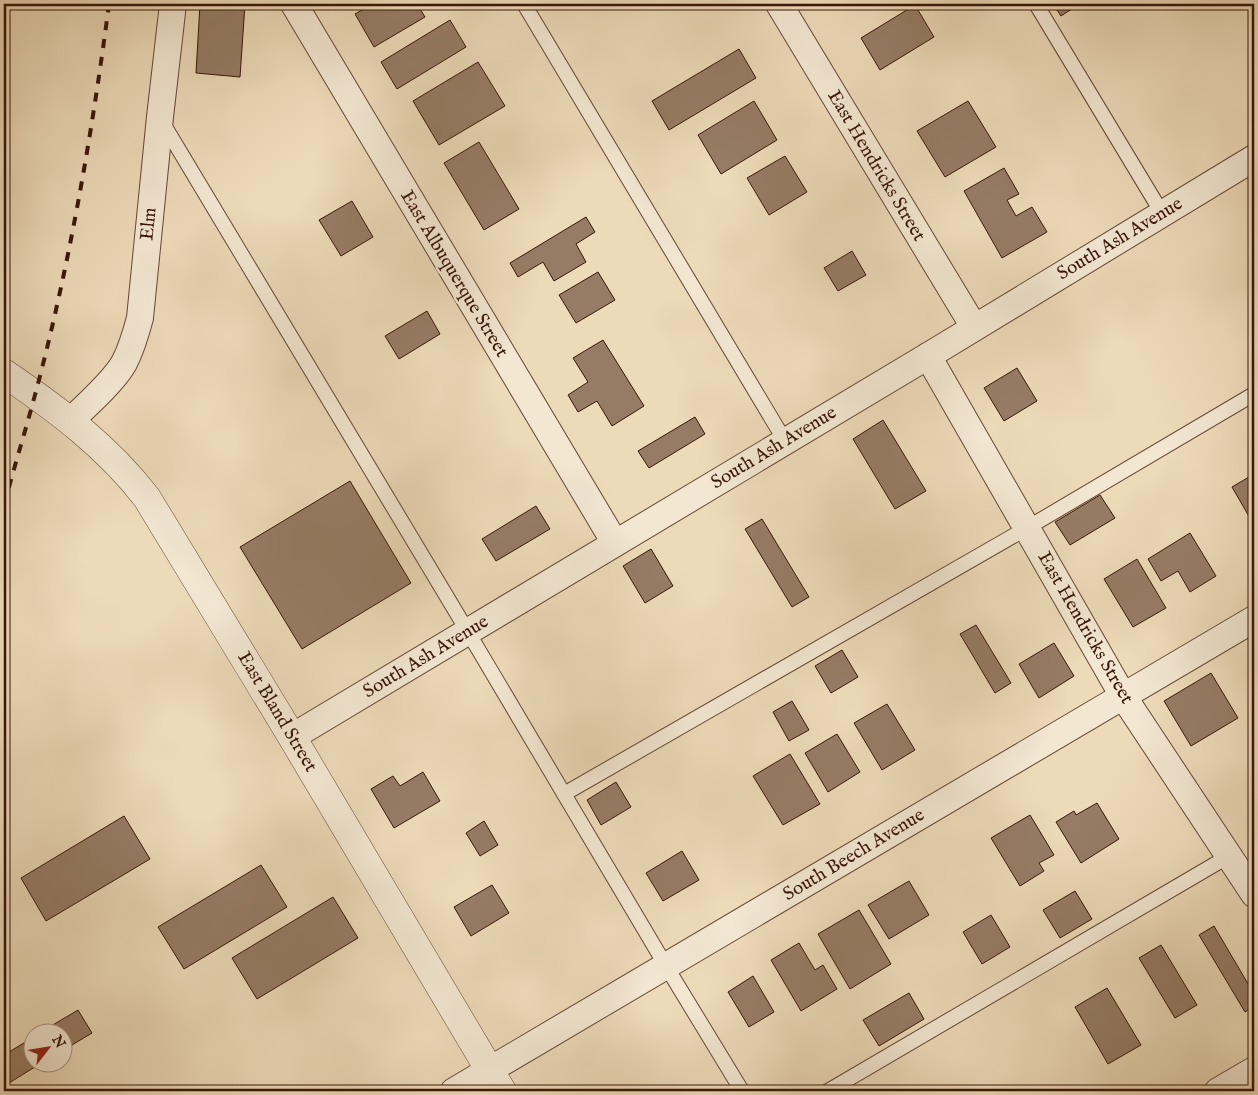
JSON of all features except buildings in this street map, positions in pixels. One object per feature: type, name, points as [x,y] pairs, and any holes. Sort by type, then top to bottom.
[{"type":"street","name":"Elm","points":[[70,420],[98,394],[123,364],[134,341],[140,318],[173,4]]},
{"type":"street","name":"East Albuquerque Street","points":[[294,4],[615,543]]},
{"type":"street","name":"East Hendricks Street","points":[[779,4],[974,327]]},
{"type":"street","name":"South Ash Avenue","points":[[292,737],[928,356],[1254,158]]},
{"type":"street","name":"East Hendricks Street","points":[[928,356],[1123,696],[1254,894]]},
{"type":"street","name":"East Bland Street","points":[[4,375],[70,420],[123,468],[147,498],[292,737],[496,1081]]},
{"type":"street","name":"South Beech Avenue","points":[[454,1091],[496,1081],[666,966],[1254,618]]},
{"type":"street","points":[[1218,1091],[1254,1070]]},
{"type":"lane","points":[[524,4],[785,441]]},
{"type":"lane","points":[[1036,4],[1162,213]]},
{"type":"lane","points":[[160,117],[742,1091]]},
{"type":"lane","points":[[564,794],[1027,528],[1254,394]]},
{"type":"lane","points":[[828,1091],[1229,856]]},
{"type":"railway","points":[[4,505],[35,395],[59,299],[87,151],[109,4]]}]
